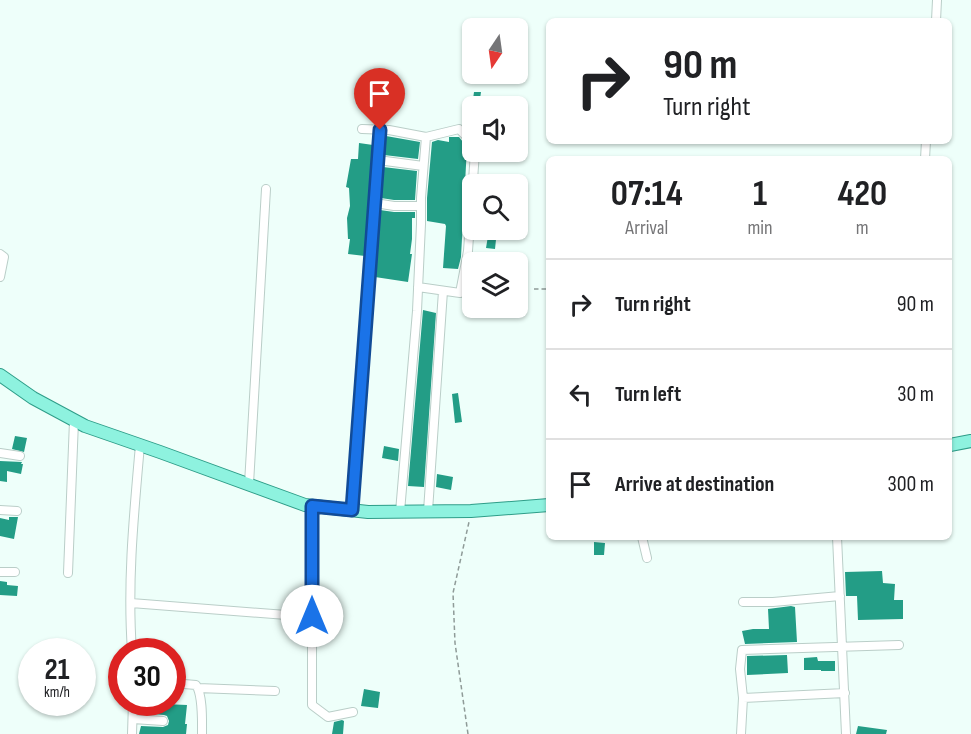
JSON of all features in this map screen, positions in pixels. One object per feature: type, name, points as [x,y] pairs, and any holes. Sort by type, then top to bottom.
[{"type":"main road","points":[[0,375],[33,398],[85,426],[305,505],[368,512],[471,511],[546,505]]},
{"type":"main road","points":[[952,445],[971,441]]},
{"type":"street","points":[[936,18],[937,0]]},
{"type":"street","points":[[362,129],[389,130],[426,137],[459,129],[462,132]]},
{"type":"street","points":[[352,510],[380,130]]},
{"type":"street","points":[[400,512],[418,287],[426,137]]},
{"type":"street","points":[[378,160],[423,166]]},
{"type":"street","points":[[418,287],[460,293],[468,251],[474,162]]},
{"type":"street","points":[[249,484],[266,189]]},
{"type":"street","points":[[375,203],[421,206]]},
{"type":"street","points":[[0,254],[4,257],[0,277]]},
{"type":"street","points":[[428,511],[443,291]]},
{"type":"street","points":[[68,573],[74,421]]},
{"type":"street","points":[[131,638],[132,531],[141,445]]},
{"type":"street","points":[[0,453],[20,456]]},
{"type":"street","points":[[312,506],[312,705],[328,717],[353,712]]},
{"type":"street","points":[[0,510],[17,511]]},
{"type":"street","points":[[643,540],[647,558]]},
{"type":"street","points":[[837,540],[846,734]]},
{"type":"street","points":[[0,572],[15,572]]},
{"type":"street","points":[[743,602],[773,602],[840,596]]},
{"type":"street","points":[[131,603],[312,616]]},
{"type":"street","points":[[741,734],[742,650],[899,645]]},
{"type":"street","points":[[186,685],[198,688],[275,691]]},
{"type":"street","points":[[198,688],[201,698],[202,734]]},
{"type":"street","points":[[743,698],[845,693]]},
{"type":"street","points":[[132,734],[133,719],[163,721]]},
{"type":"path","points":[[534,289],[546,290]]},
{"type":"path","points":[[468,734],[454,643],[453,593],[471,511]]},
{"type":"building","points":[[474,92],[481,92],[480,96],[473,96]]},
{"type":"building","points":[[386,136],[420,142],[418,159],[384,155]]},
{"type":"building","points":[[449,137],[459,137],[462,141],[462,162],[466,162],[466,174],[462,174],[462,239],[458,269],[443,268],[445,224],[427,221],[432,142],[438,140],[449,142]]},
{"type":"building","points":[[359,143],[373,145],[365,256],[348,254],[350,239],[348,239],[347,218],[350,206],[349,188],[346,187],[351,159],[358,159]]},
{"type":"building","points":[[383,167],[417,171],[415,200],[381,198]]},
{"type":"building","points":[[380,210],[415,212],[415,218],[412,218],[410,254],[412,254],[408,282],[375,277]]},
{"type":"building","points":[[487,240],[496,240],[495,249],[486,248]]},
{"type":"building","points":[[423,310],[436,313],[424,487],[408,486]]},
{"type":"building","points":[[458,393],[462,422],[455,423],[452,394]]},
{"type":"building","points":[[15,436],[27,438],[24,452],[12,449]]},
{"type":"building","points":[[384,446],[399,449],[398,461],[382,458]]},
{"type":"building","points":[[0,461],[22,462],[21,474],[7,471],[7,482],[0,481]]},
{"type":"building","points":[[437,474],[453,477],[451,490],[436,487]]},
{"type":"building","points":[[9,517],[18,517],[14,539],[0,536],[0,518],[9,520]]},
{"type":"building","points":[[594,542],[605,543],[604,555],[594,555]]},
{"type":"building","points":[[882,571],[883,583],[895,584],[894,600],[903,600],[903,619],[858,620],[857,596],[846,596],[845,572]]},
{"type":"building","points":[[0,581],[7,582],[7,585],[18,586],[17,596],[0,595]]},
{"type":"building","points":[[795,607],[797,642],[745,644],[742,631],[769,629],[768,609]]},
{"type":"building","points":[[787,655],[788,673],[747,675],[747,656]]},
{"type":"building","points":[[817,657],[818,661],[835,661],[835,671],[804,670],[804,658]]},
{"type":"building","points":[[364,689],[380,692],[378,708],[361,706]]},
{"type":"building","points":[[167,716],[186,716],[186,734],[139,734],[141,726],[163,727],[168,725]]},
{"type":"building","points":[[344,721],[343,734],[332,734],[334,722]]},
{"type":"building","points":[[858,726],[887,730],[886,734],[856,734]]},
{"type":"route","points":[[312,616],[312,506],[352,510],[380,130]]}]
